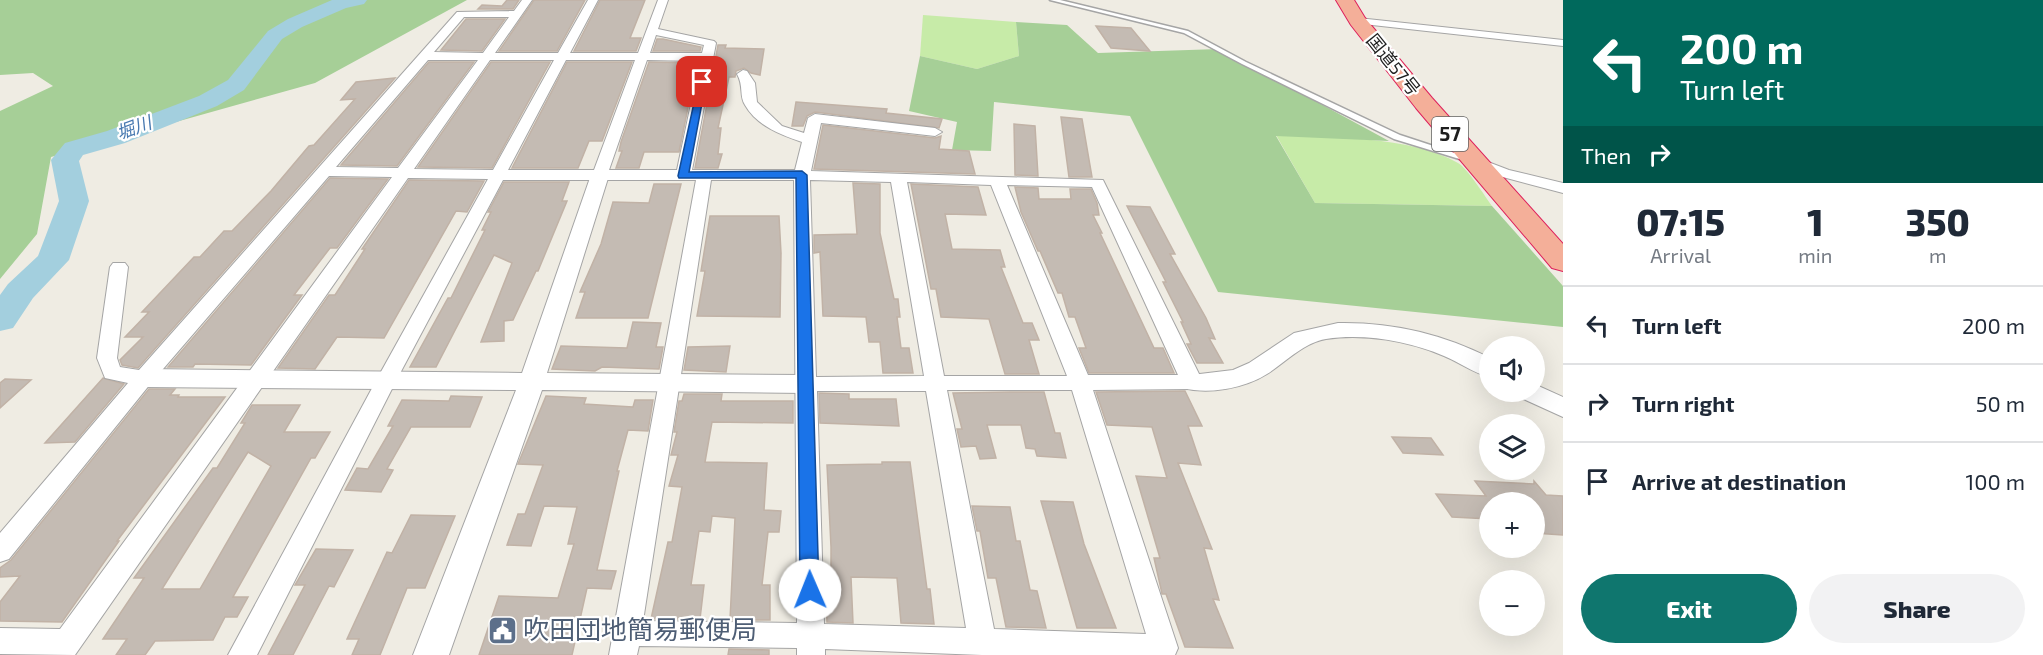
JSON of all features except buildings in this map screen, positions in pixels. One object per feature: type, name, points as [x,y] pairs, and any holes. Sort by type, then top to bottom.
[{"type":"highway","name":"国道57号","points":[[1345,0],[1364,14],[1439,104],[1563,237]]},
{"type":"highway","name":"国道57号","points":[[1364,14],[1424,103],[1563,262]]},
{"type":"street","points":[[0,640],[62,648],[527,0]]},
{"type":"street","points":[[242,655],[387,379],[592,0]]},
{"type":"street","points":[[431,655],[532,381],[600,175],[663,0]]},
{"type":"street","points":[[0,551],[144,378],[461,15],[516,14]]},
{"type":"street","points":[[1364,14],[1563,43]]},
{"type":"street","points":[[652,31],[710,43],[706,57],[669,383],[625,644],[811,646],[982,642],[1166,652],[1080,382],[997,180]]},
{"type":"street","points":[[423,56],[706,57]]},
{"type":"street","points":[[743,74],[749,83],[750,103],[777,129],[810,141]]},
{"type":"street","points":[[811,646],[802,175],[815,118],[935,132]]},
{"type":"street","points":[[1475,161],[1504,173],[1563,188]]},
{"type":"street","points":[[323,171],[497,175],[802,175],[1098,183],[1192,382]]},
{"type":"street","points":[[897,177],[937,383],[982,642]]},
{"type":"street","points":[[119,267],[107,358],[112,373],[144,378],[805,384],[1229,381],[1265,365],[1284,348],[1309,336],[1356,330],[1436,344],[1479,364]]},
{"type":"street","points":[[1545,399],[1563,408]]},
{"type":"lane","points":[[1053,0],[1186,32],[1397,137],[1475,161]]},
{"type":"green space","points":[[0,0],[467,0],[315,83],[51,157],[37,234],[0,279],[0,111],[53,86],[33,73],[0,75]]},
{"type":"green space","points":[[923,15],[1016,22],[1019,56],[977,69],[920,56]]},
{"type":"green space","points":[[1016,22],[1067,25],[1098,53],[1219,49],[1389,141],[1276,136],[1315,203],[1492,206],[1563,286],[1563,327],[1218,292],[1130,116],[994,102],[991,151],[952,150],[957,122],[909,111],[920,56],[977,69],[1019,56]]},
{"type":"green space","points":[[1276,135],[1369,140],[1416,147],[1438,154],[1462,166],[1492,206],[1315,203]]},
{"type":"waterway","name":"堀川","points":[[0,320],[20,291],[53,260],[74,201],[65,160],[74,149],[116,137],[208,101],[236,85],[275,35],[295,23],[341,3],[357,0]]},
{"type":"place","name":"吹田団地簡易郵便局","points":[[502,630]]},
{"type":"route","points":[[702,82],[683,176],[802,175],[810,590]]}]
